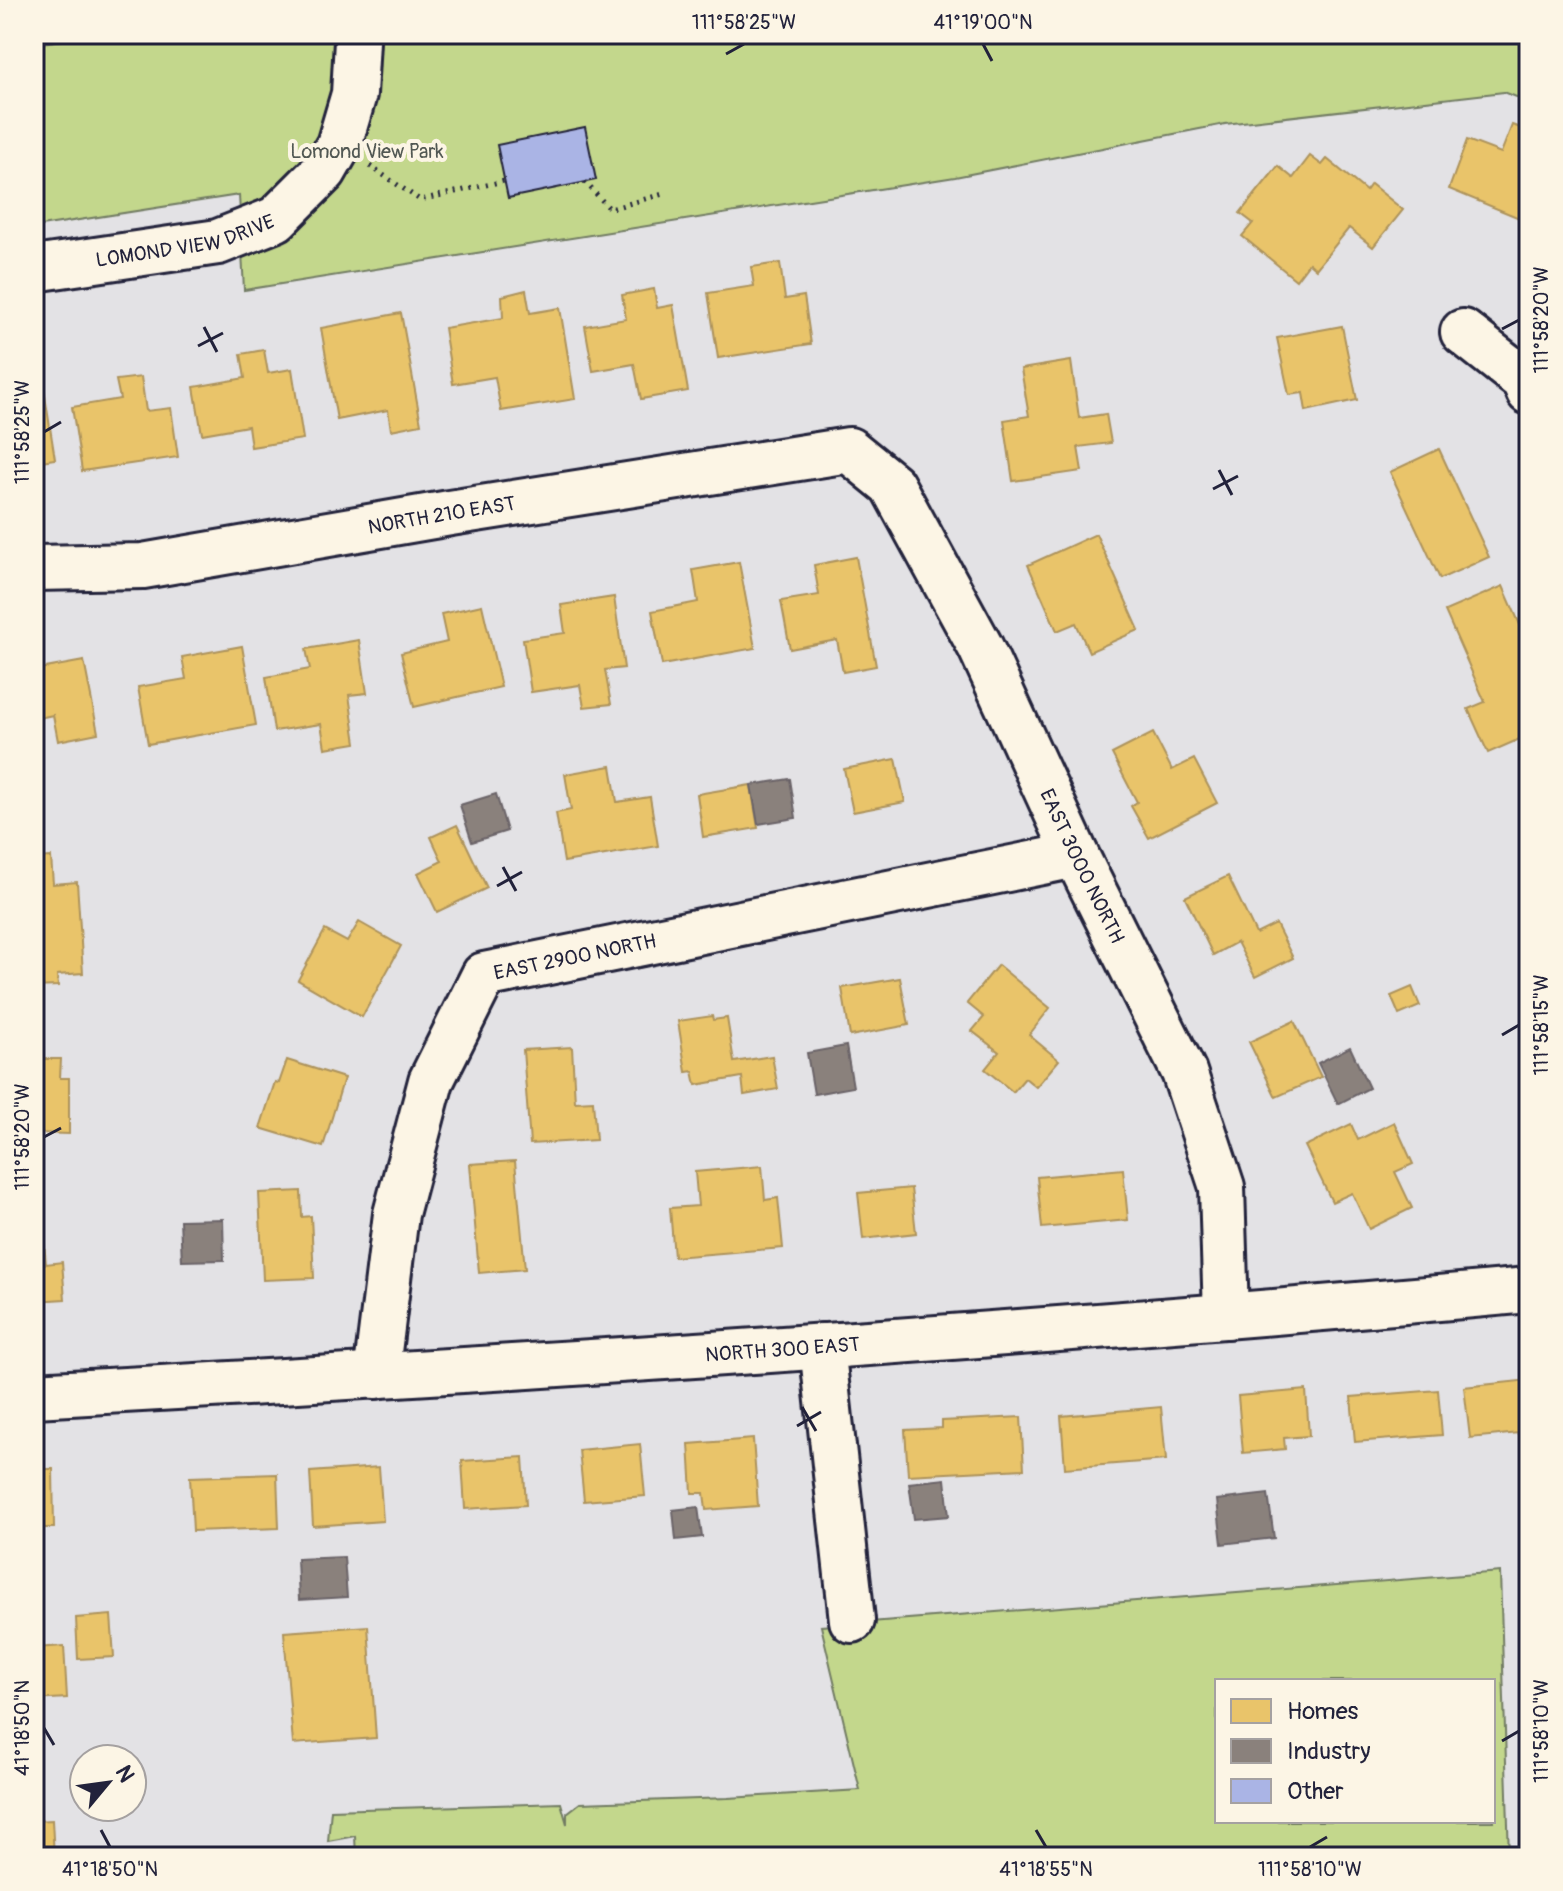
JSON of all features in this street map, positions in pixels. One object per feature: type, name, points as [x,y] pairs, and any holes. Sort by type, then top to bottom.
[{"type":"street","name":"LOMOND VIEW DRIVE","points":[[34,269],[218,242],[276,219],[324,171],[339,145],[354,94],[357,41]]},
{"type":"street","points":[[1463,332],[1524,380],[1529,392]]},
{"type":"street","name":"NORTH 210 EAST","points":[[34,568],[143,566],[450,513],[849,450]]},
{"type":"street","name":"EAST 3000 NORTH","points":[[849,450],[892,485],[981,648],[1076,855],[1184,1072],[1222,1187],[1226,1316]]},
{"type":"street","name":"EAST 2900 NORTH","points":[[376,1376],[396,1214],[431,1081],[484,975],[1076,855]]},
{"type":"street","name":"NORTH 300 EAST","points":[[34,1395],[822,1346],[1529,1290]]},
{"type":"street","points":[[822,1346],[852,1620]]},
{"type":"path","points":[[1526,34],[1529,40]]},
{"type":"path","points":[[339,145],[420,200],[504,181]]},
{"type":"path","points":[[585,182],[610,209],[663,194]]},
{"type":"green space","name":"Lomond View Park","points":[[107,34],[251,34],[259,44],[265,43],[267,34],[1529,34],[1529,102],[1504,92],[1225,124],[955,177],[244,290],[239,195],[34,227],[34,44]]},
{"type":"green space","points":[[1500,1572],[1509,1857],[356,1857],[355,1836],[328,1841],[331,1810],[561,1803],[567,1824],[567,1813],[580,1803],[860,1790],[821,1626]]},
{"type":"building: Homes","points":[[1512,125],[1529,131],[1529,222],[1449,189],[1467,140],[1501,153]]},
{"type":"building: Homes","points":[[1310,156],[1322,165],[1327,159],[1366,191],[1371,184],[1403,210],[1373,247],[1349,228],[1316,269],[1309,263],[1296,280],[1242,236],[1253,223],[1240,213],[1278,166],[1293,178]]},
{"type":"building: Homes","points":[[780,263],[785,299],[804,296],[811,344],[718,358],[708,293],[754,286],[751,267]]},
{"type":"building: Homes","points":[[654,289],[657,308],[673,305],[688,391],[641,399],[634,364],[593,371],[585,326],[626,319],[622,295]]},
{"type":"building: Homes","points":[[526,290],[530,313],[560,308],[575,399],[501,411],[495,377],[453,384],[444,328],[503,318],[502,296]]},
{"type":"building: Homes","points":[[401,313],[421,424],[391,430],[388,410],[337,420],[321,328]]},
{"type":"building: Homes","points":[[1342,326],[1357,400],[1306,411],[1303,393],[1289,395],[1277,338]]},
{"type":"building: Homes","points":[[264,350],[268,373],[292,369],[303,439],[251,447],[248,426],[202,434],[194,387],[245,378],[241,354]]},
{"type":"building: Homes","points":[[1071,361],[1079,418],[1106,414],[1111,443],[1078,447],[1082,471],[1013,481],[1004,420],[1029,416],[1021,369]]},
{"type":"building: Homes","points":[[40,364],[55,459],[34,462],[34,365]]},
{"type":"building: Homes","points":[[141,377],[146,411],[171,408],[178,457],[82,471],[72,407],[120,399],[116,380]]},
{"type":"building: Homes","points":[[1439,449],[1489,557],[1440,579],[1390,472]]},
{"type":"building: Homes","points":[[1096,534],[1139,630],[1089,652],[1076,623],[1057,631],[1028,565]]},
{"type":"building: Homes","points":[[856,557],[876,666],[843,672],[837,640],[790,649],[781,601],[819,595],[814,565]]},
{"type":"building: Homes","points":[[739,562],[755,648],[662,665],[652,611],[698,602],[693,570]]},
{"type":"building: Homes","points":[[1503,586],[1529,645],[1529,735],[1488,753],[1468,709],[1485,702],[1445,611]]},
{"type":"building: Homes","points":[[614,597],[624,668],[605,670],[611,704],[584,707],[580,685],[531,692],[523,639],[565,633],[561,605]]},
{"type":"building: Homes","points":[[482,605],[501,687],[414,707],[401,653],[447,642],[441,614]]},
{"type":"building: Homes","points":[[359,640],[367,693],[349,695],[356,743],[325,748],[321,724],[274,731],[266,677],[310,669],[306,649]]},
{"type":"building: Homes","points":[[242,646],[256,725],[148,744],[138,687],[186,679],[182,657]]},
{"type":"building: Homes","points":[[84,661],[98,733],[58,741],[53,715],[34,719],[34,670]]},
{"type":"building: Homes","points":[[1153,733],[1172,770],[1194,759],[1217,803],[1149,838],[1131,806],[1137,802],[1112,754]]},
{"type":"building: Homes","points":[[896,759],[905,802],[853,812],[844,769]]},
{"type":"building: Homes","points":[[611,766],[617,802],[650,797],[658,846],[564,862],[556,813],[571,810],[565,774]]},
{"type":"building: Homes","points":[[751,785],[758,828],[703,837],[697,794]]},
{"type":"building: Homes","points":[[457,825],[487,888],[437,912],[418,873],[442,861],[431,837]]},
{"type":"building: Homes","points":[[51,857],[53,884],[77,882],[83,973],[57,975],[58,986],[34,987],[34,858]]},
{"type":"building: Homes","points":[[1228,876],[1256,934],[1276,924],[1293,958],[1255,977],[1237,942],[1213,955],[1185,897]]},
{"type":"building: Homes","points":[[359,922],[401,946],[362,1017],[298,980],[325,930],[347,942]]},
{"type":"building: Homes","points":[[998,965],[1050,1008],[1029,1035],[1059,1060],[1036,1087],[1025,1078],[1013,1092],[985,1069],[999,1052],[972,1031],[984,1017],[967,1003]]},
{"type":"building: Homes","points":[[900,978],[909,1025],[850,1036],[842,988]]},
{"type":"building: Homes","points":[[1412,987],[1420,1006],[1399,1015],[1391,996]]},
{"type":"building: Homes","points":[[712,1016],[713,1020],[727,1018],[734,1062],[772,1056],[778,1089],[744,1095],[742,1077],[696,1085],[693,1071],[686,1072],[678,1021]]},
{"type":"building: Homes","points":[[1294,1021],[1321,1077],[1276,1097],[1249,1042]]},
{"type":"building: Homes","points":[[572,1047],[575,1102],[593,1101],[596,1140],[530,1144],[523,1050]]},
{"type":"building: Homes","points":[[34,1059],[61,1059],[60,1078],[69,1078],[69,1134],[34,1133]]},
{"type":"building: Homes","points":[[287,1060],[344,1078],[323,1147],[260,1128],[275,1082],[279,1083]]},
{"type":"building: Homes","points":[[1394,1122],[1413,1164],[1395,1172],[1412,1208],[1369,1229],[1352,1193],[1332,1202],[1305,1146],[1351,1124],[1358,1140]]},
{"type":"building: Homes","points":[[515,1161],[525,1269],[479,1273],[470,1164]]},
{"type":"building: Homes","points":[[762,1166],[765,1200],[778,1198],[783,1248],[674,1257],[670,1208],[698,1206],[695,1172]]},
{"type":"building: Homes","points":[[1123,1169],[1128,1220],[1042,1228],[1037,1177]]},
{"type":"building: Homes","points":[[911,1188],[916,1233],[863,1239],[858,1193]]},
{"type":"building: Homes","points":[[301,1191],[302,1217],[311,1216],[314,1278],[263,1280],[259,1193]]},
{"type":"building: Homes","points":[[34,1220],[42,1220],[46,1264],[62,1262],[65,1299],[34,1301]]},
{"type":"building: Homes","points":[[1529,1380],[1529,1432],[1470,1438],[1464,1387]]},
{"type":"building: Homes","points":[[1306,1390],[1309,1436],[1284,1438],[1285,1449],[1243,1453],[1238,1396]]},
{"type":"building: Homes","points":[[1438,1390],[1442,1435],[1355,1442],[1351,1397]]},
{"type":"building: Homes","points":[[1161,1407],[1166,1460],[1065,1468],[1061,1416]]},
{"type":"building: Homes","points":[[1021,1417],[1024,1469],[908,1475],[905,1430],[942,1428],[942,1421]]},
{"type":"building: Homes","points":[[753,1439],[758,1506],[706,1510],[704,1493],[692,1493],[689,1444]]},
{"type":"building: Homes","points":[[640,1444],[645,1496],[584,1501],[579,1450]]},
{"type":"building: Homes","points":[[523,1457],[526,1505],[465,1509],[462,1461]]},
{"type":"building: Homes","points":[[379,1467],[383,1521],[313,1526],[310,1472]]},
{"type":"building: Homes","points":[[34,1469],[53,1469],[54,1528],[34,1528]]},
{"type":"building: Homes","points":[[277,1474],[279,1528],[193,1531],[190,1477]]},
{"type":"building: Homes","points":[[111,1615],[114,1657],[78,1659],[76,1618]]},
{"type":"building: Homes","points":[[368,1626],[376,1738],[293,1744],[284,1632]]},
{"type":"building: Homes","points":[[64,1646],[67,1698],[34,1700],[34,1648]]},
{"type":"building: Homes","points":[[52,1820],[54,1857],[34,1857],[34,1821]]},
{"type":"building: Industry","points":[[790,779],[796,818],[758,824],[751,785]]},
{"type":"building: Industry","points":[[496,794],[507,831],[472,842],[460,805]]},
{"type":"building: Industry","points":[[846,1046],[853,1087],[814,1094],[807,1053]]},
{"type":"building: Industry","points":[[1350,1047],[1369,1088],[1338,1104],[1318,1063]]},
{"type":"building: Industry","points":[[223,1219],[224,1260],[182,1261],[180,1220]]},
{"type":"building: Industry","points":[[945,1479],[949,1516],[914,1519],[909,1483]]},
{"type":"building: Industry","points":[[1268,1494],[1274,1538],[1222,1544],[1217,1500]]},
{"type":"building: Industry","points":[[698,1507],[702,1537],[676,1540],[673,1510]]},
{"type":"building: Industry","points":[[344,1557],[347,1597],[299,1600],[297,1559]]},
{"type":"building: Other","points":[[585,127],[596,180],[508,198],[497,145]]}]
